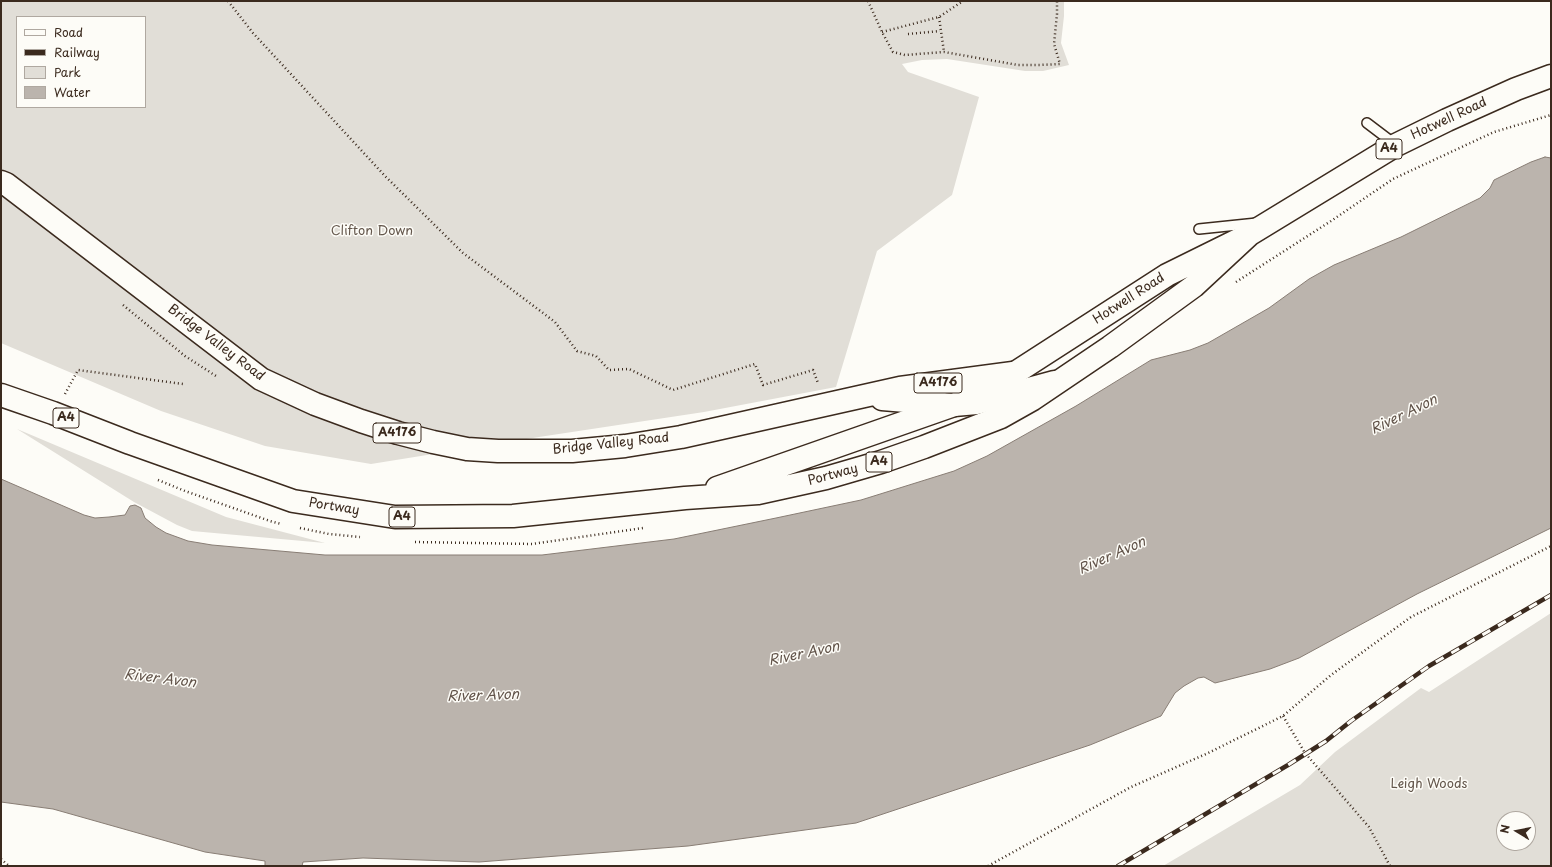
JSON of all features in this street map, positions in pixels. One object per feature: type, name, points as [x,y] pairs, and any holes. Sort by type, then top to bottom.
[{"type":"main road","name":"Hotwell Road","points":[[1015,373],[1167,275],[1250,234],[1396,145],[1446,120],[1516,89],[1551,76]]},
{"type":"main road","name":"Bridge Valley Road","points":[[1,182],[6,184],[261,379],[315,404],[361,421],[398,433],[467,449],[498,451],[572,451],[625,446],[681,436],[900,388],[1015,373]]},
{"type":"main road","name":"Hotwell Road","points":[[1058,381],[1110,347],[1194,286],[1250,234]]},
{"type":"main road","name":"Portway","points":[[685,498],[772,470],[874,432],[954,405],[1015,373]]},
{"type":"main road","name":"Bridge Valley Road","points":[[863,397],[954,405],[977,403],[1058,381]]},
{"type":"main road","name":"Portway","points":[[1,395],[293,501],[395,517],[512,516],[685,498],[758,493],[826,478],[881,462],[924,447],[1000,417],[1033,400],[1058,381]]},
{"type":"lane","points":[[1367,123],[1396,145]]},
{"type":"lane","points":[[1199,229],[1268,222]]},
{"type":"path","points":[[228,1],[253,33],[385,176],[463,253],[555,322],[577,351],[596,356],[609,370],[629,369],[673,390],[755,364],[763,385],[813,370]]},
{"type":"path","points":[[868,1],[893,52],[905,55],[944,52],[1018,65],[1060,64],[1054,44],[1057,1]]},
{"type":"path","points":[[882,32],[939,17],[963,1]]},
{"type":"path","points":[[939,17],[944,52]]},
{"type":"path","points":[[908,34],[940,31]]},
{"type":"path","points":[[117,301],[185,356],[217,377]]},
{"type":"path","points":[[78,370],[183,384]]},
{"type":"path","points":[[988,866],[1131,787],[1206,754],[1283,716],[1331,675],[1411,617],[1551,546]]},
{"type":"path","points":[[1283,716],[1305,753],[1369,826],[1390,866]]},
{"type":"path","points":[[1,859],[9,866]]},
{"type":"green space","name":"Clifton Down","points":[[1,1],[1064,1],[1061,43],[1069,65],[1043,71],[1025,71],[947,59],[922,60],[902,64],[908,72],[979,97],[952,195],[877,251],[836,387],[704,412],[371,464],[265,446],[161,411],[1,343]]},
{"type":"green space","points":[[17,429],[226,517],[325,543],[192,531],[177,525],[134,502]]},
{"type":"green space","name":"Leigh Woods","points":[[1551,613],[1551,866],[1163,866],[1300,785],[1335,752],[1421,688],[1429,692]]},
{"type":"water","name":"River Avon","points":[[1545,157],[1551,158],[1551,528],[1417,594],[1299,658],[1270,669],[1215,683],[1204,677],[1198,678],[1175,693],[1161,716],[1090,745],[856,823],[688,846],[479,862],[363,858],[303,862],[302,866],[265,866],[265,861],[205,852],[53,809],[1,802],[1,479],[84,515],[95,518],[125,515],[130,506],[135,505],[141,508],[145,518],[156,527],[166,533],[188,541],[212,545],[325,555],[542,555],[674,539],[776,518],[861,500],[954,471],[987,456],[1076,406],[1151,360],[1190,350],[1208,343],[1269,308],[1309,279],[1334,265],[1401,237],[1480,198],[1490,188],[1494,180]]},
{"type":"railway","points":[[1118,866],[1288,765],[1326,741],[1351,721],[1429,666],[1551,595]]}]
